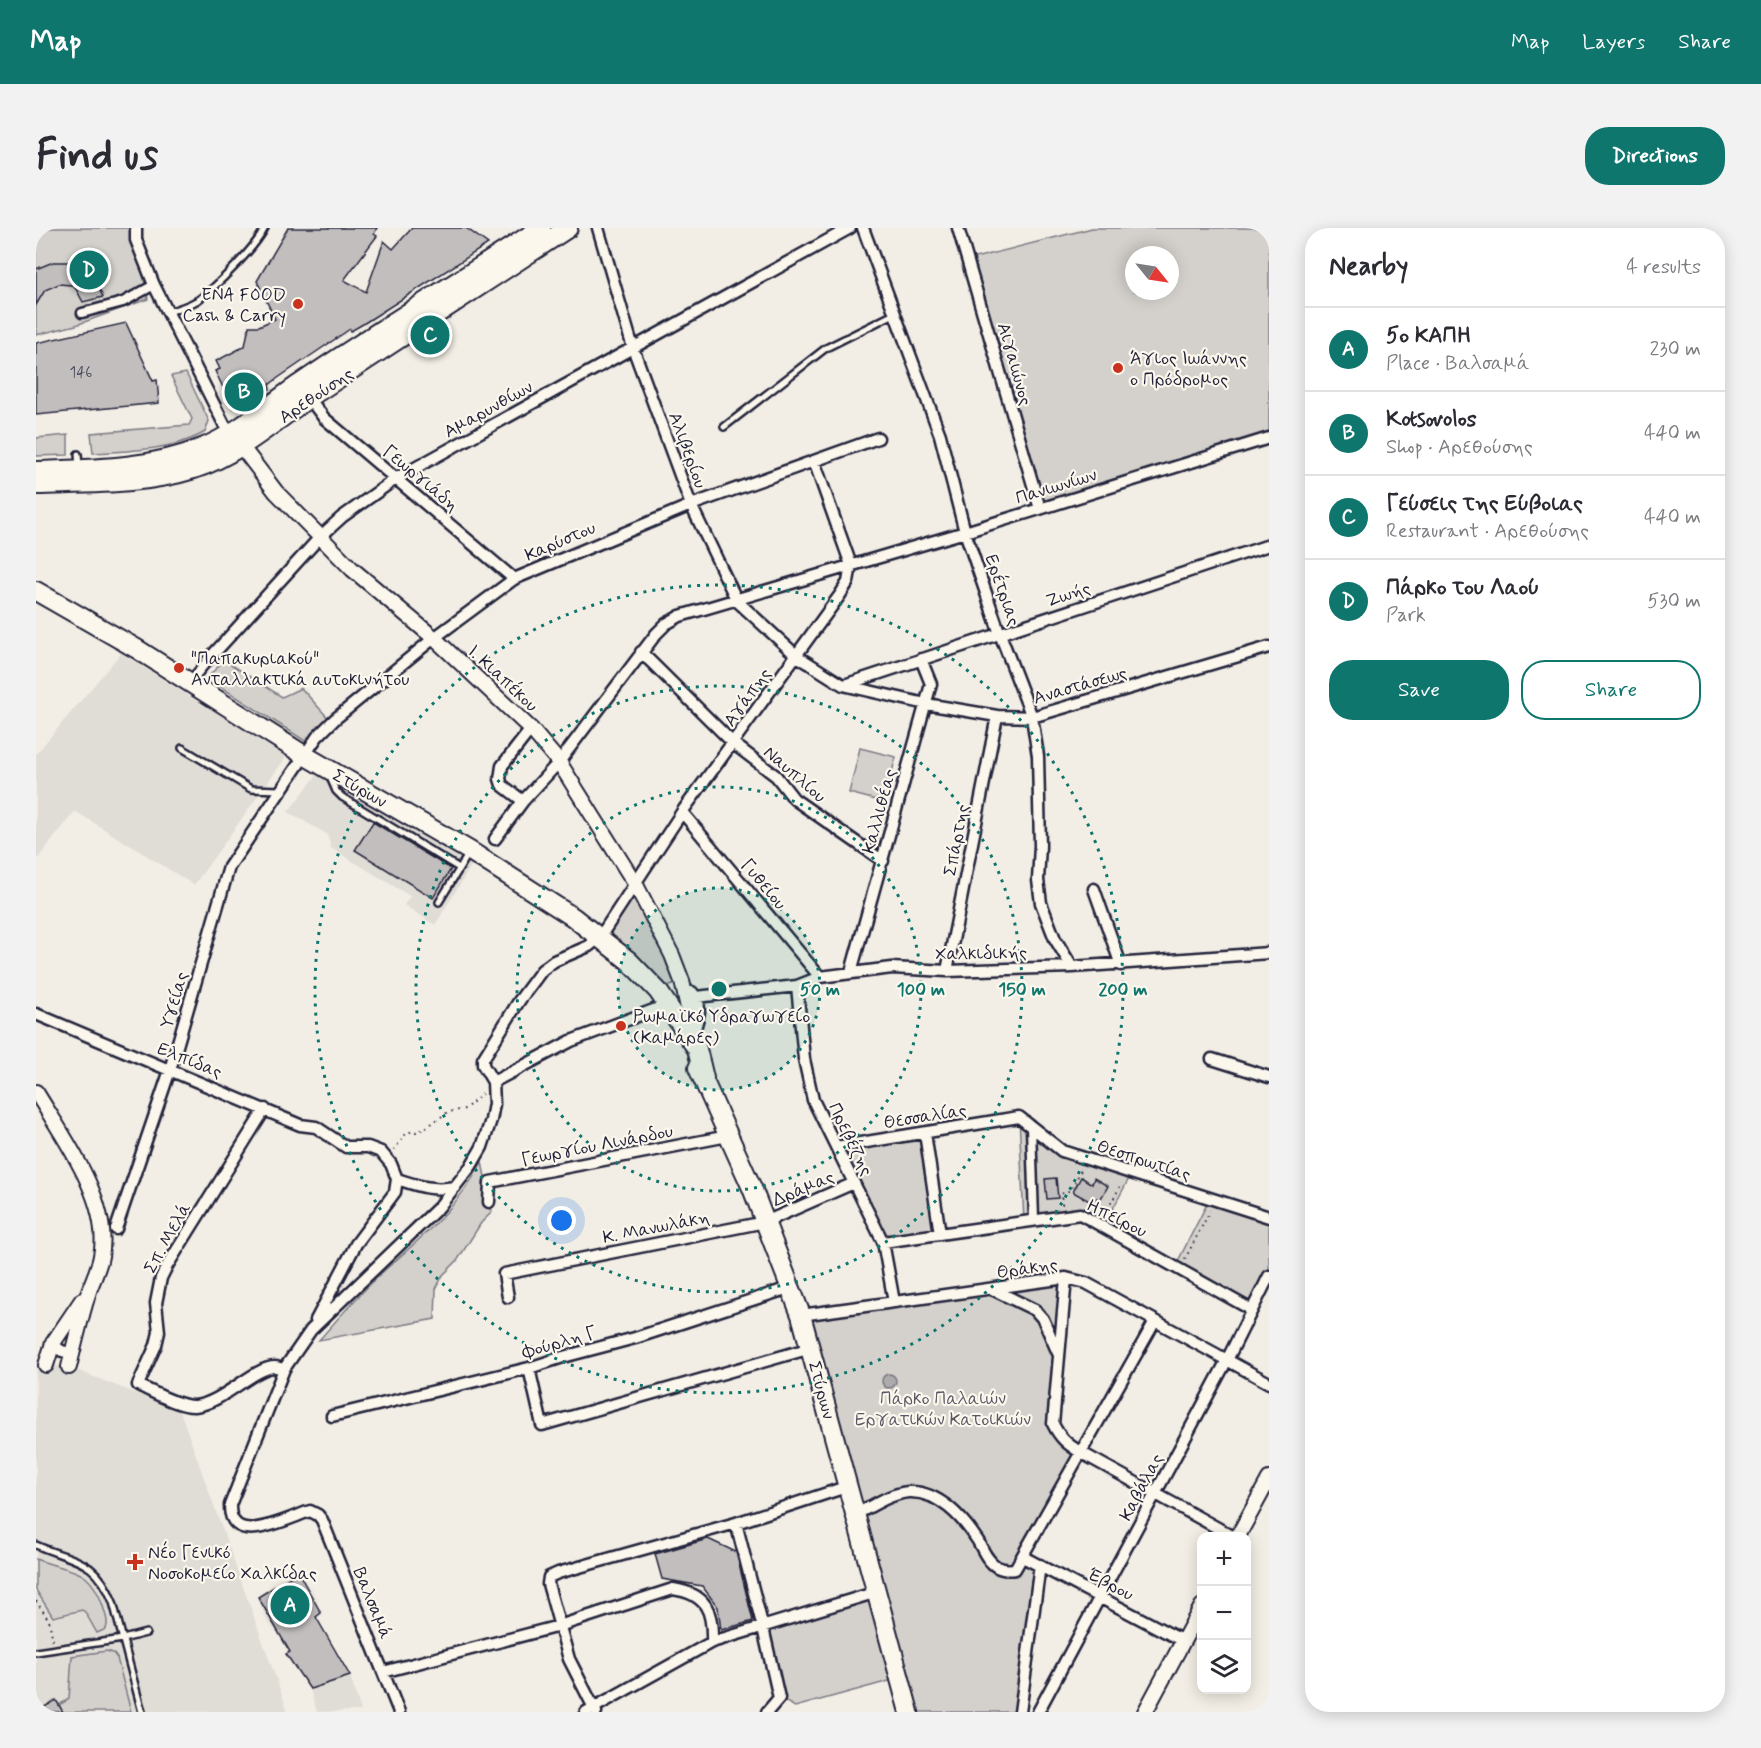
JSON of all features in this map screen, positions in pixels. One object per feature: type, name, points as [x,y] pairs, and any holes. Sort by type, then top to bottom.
[{"type":"main road","name":"Αρεθούσης","points":[[36,485],[124,481],[178,474],[212,462],[304,381],[541,228]]},
{"type":"main road","name":"Αρεθούσης","points":[[36,471],[79,462],[118,466],[172,458],[235,440],[309,398],[568,228]]},
{"type":"main road","name":"Στύρων","points":[[36,581],[76,612]]},
{"type":"main road","name":"Στύρων","points":[[36,591],[76,612],[304,755],[470,851],[573,917],[638,970],[658,991],[696,1040],[704,1078]]},
{"type":"main road","name":"Στύρων","points":[[638,970],[659,1008],[704,1078],[792,1287],[849,1486],[909,1712]]},
{"type":"street","points":[[136,228],[136,240],[154,285],[235,440]]},
{"type":"street","name":"Αλιβερίου","points":[[598,228],[633,348],[691,505],[737,600],[797,656]]},
{"type":"street","name":"Αμαρυνθίων","points":[[190,682],[320,537],[342,517],[397,478],[850,228]]},
{"type":"street","name":"Ερέτριας","points":[[863,228],[940,435],[965,532],[1000,634],[1032,717],[1038,756],[1040,846],[1038,880],[1041,903],[1055,939],[1072,968]]},
{"type":"street","name":"Αιγαιώνος","points":[[958,228],[1040,508]]},
{"type":"street","points":[[82,313],[123,302],[154,285]]},
{"type":"street","name":"Γεωργιάδη","points":[[309,398],[324,418],[514,579]]},
{"type":"street","name":"Καρύστου","points":[[304,755],[317,737],[335,719],[434,638],[514,579],[691,505],[878,438]]},
{"type":"street","name":"Πανιωνίων","points":[[495,839],[523,801],[559,762],[641,652],[666,624],[680,616],[965,532],[1269,438]]},
{"type":"street","name":"Ι. Κιαπέκου","points":[[235,440],[276,492],[352,569],[434,638],[531,729],[559,762],[636,885],[672,955],[682,981],[696,1040]]},
{"type":"street","points":[[814,461],[851,565]]},
{"type":"street","name":"Ζωής","points":[[843,685],[1269,545]]},
{"type":"street","name":"Αγάπης","points":[[600,937],[682,812],[734,744],[840,595],[848,582],[851,565]]},
{"type":"street","name":"Αναστάσεως","points":[[797,656],[843,685],[926,704],[997,716],[1032,717],[1269,647]]},
{"type":"street","name":"Ναυπλίου","points":[[641,652],[734,744],[776,776],[794,799],[883,861]]},
{"type":"street","name":"Καλλιθέας","points":[[850,972],[931,684],[921,659]]},
{"type":"street","name":"Σπάρτης","points":[[947,971],[997,716]]},
{"type":"street","points":[[523,801],[502,785],[500,772],[502,766],[531,729]]},
{"type":"street","name":"Υγείας","points":[[116,1229],[170,1070],[229,867],[304,755]]},
{"type":"street","name":"Γυθείου","points":[[682,812],[820,977]]},
{"type":"street","points":[[1094,889],[1121,964]]},
{"type":"street","points":[[311,1330],[439,1207],[455,1187],[483,1147],[491,1120],[493,1082],[483,1065],[485,1054],[529,985],[542,970],[554,961],[589,946],[600,937]]},
{"type":"street","name":"Χαλκιδικής","points":[[696,997],[797,986],[820,977],[892,968],[947,971],[1072,968],[1269,953]]},
{"type":"street","name":"Ι. Κιαπέκου","points":[[682,981],[696,997]]},
{"type":"street","name":"Πρεβέζης","points":[[797,986],[804,1059],[813,1100],[883,1242],[894,1302]]},
{"type":"street","points":[[696,997],[700,1014],[696,1040]]},
{"type":"street","points":[[493,1082],[571,1041],[659,1008]]},
{"type":"street","name":"Ελπίδας","points":[[36,1014],[300,1125],[316,1127],[346,1147],[368,1147],[381,1152],[387,1160]]},
{"type":"street","points":[[1212,1059],[1269,1077]]},
{"type":"street","points":[[36,1092],[90,1185],[100,1213],[103,1237],[101,1256],[69,1367]]},
{"type":"street","name":"Σπ. Μελά","points":[[265,1109],[161,1278],[156,1303],[158,1338],[138,1385],[181,1404],[195,1406],[219,1399],[262,1371],[275,1367],[284,1370]]},
{"type":"street","name":"Θεσσαλίας","points":[[836,1147],[1019,1117]]},
{"type":"street","name":"Θεσπρωτίας","points":[[1019,1117],[1062,1151],[1269,1217]]},
{"type":"street","points":[[1031,1127],[1034,1219]]},
{"type":"street","points":[[926,1133],[940,1234]]},
{"type":"street","name":"Γεωργίου Λινάρδου","points":[[489,1202],[490,1182],[728,1136]]},
{"type":"street","points":[[284,1370],[311,1330],[356,1244],[394,1192],[397,1179],[387,1160]]},
{"type":"street","points":[[397,1179],[438,1190],[455,1187]]},
{"type":"street","name":"Δράμας","points":[[765,1222],[854,1184]]},
{"type":"street","name":"Ηπείρου","points":[[883,1242],[1080,1214],[1252,1310]]},
{"type":"street","name":"Κ. Μανωλάκη","points":[[508,1297],[504,1274],[765,1222]]},
{"type":"street","name":"Καβάλας","points":[[1038,1712],[1227,1360],[1269,1276]]},
{"type":"street","points":[[1066,1278],[1053,1424],[1066,1443],[1080,1452],[1225,1532]]},
{"type":"street","name":"Θράκης","points":[[801,1315],[1066,1278],[1086,1283],[1269,1383]]},
{"type":"street","name":"Φούρλη Γ","points":[[332,1416],[529,1368],[563,1356],[635,1338],[792,1287]]},
{"type":"street","points":[[46,1365],[53,1342],[90,1288]]},
{"type":"street","points":[[992,1289],[1035,1310],[1043,1320],[1059,1356]]},
{"type":"street","points":[[856,1514],[892,1496],[909,1492],[923,1494],[937,1499],[964,1521],[988,1558],[999,1568],[1015,1569],[1155,1321]]},
{"type":"street","points":[[53,1342],[58,1349],[65,1352],[73,1350]]},
{"type":"street","points":[[529,1368],[542,1425],[811,1348]]},
{"type":"street","name":"Βαλσαμά","points":[[284,1370],[230,1505],[230,1518],[236,1526],[244,1530],[310,1511],[318,1515],[399,1712]]},
{"type":"street","points":[[1240,1532],[1269,1479]]},
{"type":"street","points":[[849,1486],[736,1523],[549,1577],[548,1584],[559,1626],[569,1659],[592,1710],[712,1642],[877,1592]]},
{"type":"street","points":[[736,1523],[764,1628],[779,1698],[766,1712]]},
{"type":"street","name":"Έβρου","points":[[1023,1557],[1183,1641]]},
{"type":"street","points":[[1020,1712],[1040,1565]]},
{"type":"street","points":[[383,1672],[559,1626],[673,1589],[685,1590],[708,1607],[712,1618],[712,1642]]},
{"type":"street","points":[[1145,1712],[1197,1615]]},
{"type":"lane","points":[[167,312],[198,300],[222,279],[265,228]]},
{"type":"lane","points":[[724,427],[826,348],[896,313]]},
{"type":"lane","points":[[182,748],[251,789],[282,790]]},
{"type":"lane","points":[[326,768],[336,791],[342,797],[459,868]]},
{"type":"lane","points":[[439,902],[470,851]]},
{"type":"lane","points":[[36,1545],[80,1561],[99,1576],[107,1588],[142,1712]]},
{"type":"lane","points":[[36,1652],[123,1639],[146,1633]]},
{"type":"path","points":[[387,1160],[405,1136],[412,1131],[424,1129],[448,1112],[465,1109],[483,1093],[494,1094]]},
{"type":"path","points":[[1063,1217],[1061,1194],[1071,1190],[1086,1158]]},
{"type":"path","points":[[1099,1225],[1128,1172]]},
{"type":"path","points":[[1180,1270],[1216,1200]]},
{"type":"path","points":[[36,1601],[49,1620],[53,1642]]},
{"type":"shaded area","points":[[121,653],[286,757],[194,885],[75,811],[36,861],[36,754]]},
{"type":"shaded area","points":[[317,775],[363,798],[473,863],[435,925],[404,905],[410,896],[331,848],[327,834],[288,812]]},
{"type":"shaded area","name":"Νέο Γενικό Νοσοκομείο Χαλκίδας","points":[[46,1365],[69,1367],[180,1411],[288,1712],[36,1712],[36,1371]]},
{"type":"shaded area","points":[[886,1374],[892,1374],[896,1381],[892,1388],[886,1388],[882,1384],[882,1378]]},
{"type":"shaded area","points":[[350,1676],[361,1711],[317,1712],[310,1689]]},
{"type":"green space","points":[[36,228],[136,228],[136,240],[148,299],[76,325],[36,335]]},
{"type":"green space","points":[[1092,228],[1269,228],[1269,438],[1040,509],[967,260]]},
{"type":"green space","points":[[186,373],[209,421],[205,432],[180,443],[166,446],[93,453],[91,433],[189,425],[192,419],[171,376]]},
{"type":"green space","points":[[68,435],[68,455],[36,456],[36,438]]},
{"type":"green space","points":[[224,660],[282,697],[301,688],[330,720],[307,742],[207,678]]},
{"type":"green space","points":[[860,748],[896,757],[884,802],[849,793]]},
{"type":"green space","points":[[636,885],[682,981],[658,991],[600,937]]},
{"type":"green space","points":[[1019,1117],[1062,1151],[1132,1173],[1103,1227],[1080,1214],[1024,1222]]},
{"type":"green space","points":[[925,1133],[940,1234],[883,1242],[836,1147]]},
{"type":"green space","points":[[482,1162],[492,1212],[481,1223],[457,1261],[443,1275],[436,1289],[435,1319],[319,1340],[368,1286],[439,1220],[462,1193]]},
{"type":"green space","points":[[1210,1198],[1269,1217],[1269,1276],[1252,1310],[1175,1267]]},
{"type":"green space","name":"Πάρκο Παλαιών Εργατικών Κατοικιών","points":[[1066,1278],[1053,1424],[1080,1452],[1023,1556],[1040,1565],[1020,1712],[909,1712],[900,1678],[795,1707],[779,1698],[763,1628],[877,1592],[801,1315]]},
{"type":"green space","points":[[36,1559],[85,1576],[97,1592],[103,1606],[107,1620],[106,1629],[97,1633],[82,1610],[53,1617],[36,1590]]},
{"type":"green space","points":[[107,1651],[113,1653],[117,1658],[131,1712],[59,1712],[59,1705],[69,1699],[72,1656]]},
{"type":"building","points":[[288,228],[377,228],[374,234],[377,236],[344,280],[366,292],[384,241],[393,249],[412,228],[466,228],[488,244],[363,324],[351,331],[350,329],[278,378],[269,385],[270,389],[233,408],[215,371],[220,369],[216,361],[245,346],[249,326],[259,326],[275,319],[257,281]]},
{"type":"building","points":[[53,262],[68,262],[82,267],[94,278],[103,297],[83,302],[71,285],[59,284],[45,290],[36,305],[36,269]]},
{"type":"building","points":[[126,323],[153,381],[157,380],[159,403],[36,415],[36,343]]},
{"type":"building","points":[[373,822],[451,869],[433,898],[355,850]]},
{"type":"building","points":[[1081,1177],[1092,1184],[1094,1178],[1108,1186],[1100,1200],[1096,1198],[1093,1203],[1073,1192]]},
{"type":"building","points":[[1056,1178],[1058,1198],[1047,1199],[1045,1179]]},
{"type":"building","points":[[708,1539],[736,1552],[753,1621],[721,1630],[718,1607],[702,1586],[662,1579],[655,1554]]},
{"type":"building","points":[[298,1572],[321,1613],[316,1617],[350,1676],[310,1689],[286,1654],[290,1652],[258,1597]]},
{"type":"building","points":[[56,1700],[63,1712],[36,1712]]},
{"type":"place","name":"Πάρκο του Λαού","points":[[89,270]]},
{"type":"place","name":"ENA FOOD Cash & Carry","points":[[298,304]]},
{"type":"place","name":"Γεύσεις της Εύβοιας","points":[[430,335]]},
{"type":"place","name":"Άγιος Ιωάννης ο Πρόδρομος","points":[[1118,368]]},
{"type":"place","name":"Kotsovolos","points":[[244,392]]},
{"type":"place","name":"\"Παπακυριακού\" Ανταλλακτικά αυτοκινήτου","points":[[179,668]]},
{"type":"place","name":"Ρωμαϊκό Υδραγωγείο (Καμάρες)","points":[[621,1026]]},
{"type":"place","name":"Νέο Γενικό Νοσοκομείο Χαλκίδας","points":[[135,1562]]},
{"type":"place","name":"5ο ΚΑΠΗ","points":[[290,1605]]}]
